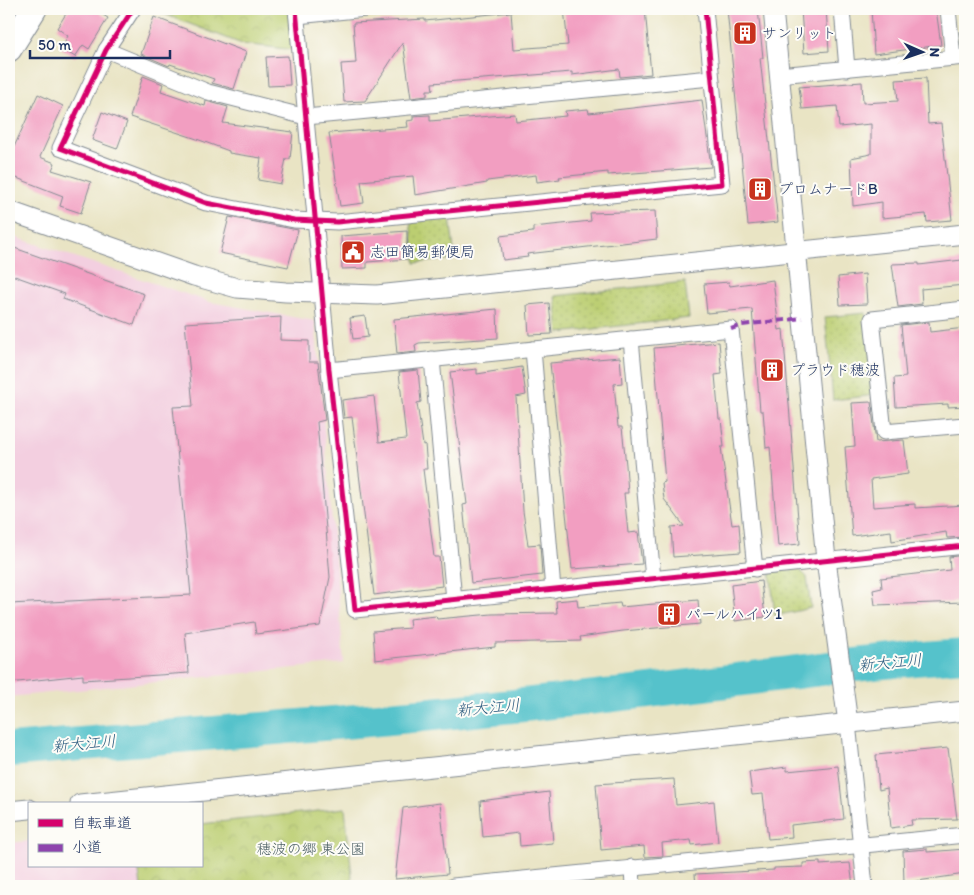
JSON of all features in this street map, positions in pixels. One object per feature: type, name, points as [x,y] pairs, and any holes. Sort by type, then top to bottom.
[{"type":"highway","points":[[9,49],[34,9]]},
{"type":"street","points":[[133,9],[106,50],[60,148],[206,203],[294,220],[316,222],[337,222],[722,184],[705,9]]},
{"type":"street","points":[[366,9],[296,12],[329,370],[355,610],[965,546]]},
{"type":"street","points":[[773,9],[826,560],[848,722],[865,886]]},
{"type":"street","points":[[842,9],[847,69]]},
{"type":"street","points":[[779,76],[959,57],[948,9]]},
{"type":"street","points":[[106,50],[208,92],[306,117],[711,78]]},
{"type":"street","points":[[9,212],[194,276],[237,288],[377,295],[965,234]]},
{"type":"street","points":[[965,309],[872,319],[884,432],[965,424]]},
{"type":"street","points":[[329,370],[731,329],[755,568]]},
{"type":"street","points":[[631,339],[653,579]]},
{"type":"street","points":[[533,349],[553,590]]},
{"type":"street","points":[[432,359],[454,600]]},
{"type":"street","points":[[99,802],[965,711]]},
{"type":"street","points":[[9,811],[28,809]]},
{"type":"street","points":[[453,886],[965,835]]},
{"type":"street","points":[[632,867],[633,886]]},
{"type":"shaded area","points":[[9,235],[210,302],[315,321],[344,663],[9,697]]},
{"type":"shaded area","points":[[28,841],[28,868],[140,868],[141,886],[9,886],[9,843]]},
{"type":"green space","points":[[151,9],[292,9],[295,50],[242,44]]},
{"type":"green space","points":[[450,217],[455,259],[415,263],[410,221]]},
{"type":"green space","points":[[685,282],[689,318],[559,333],[555,296]]},
{"type":"green space","points":[[866,313],[875,395],[833,400],[825,317]]},
{"type":"green space","points":[[799,569],[807,577],[811,608],[775,616],[770,572]]},
{"type":"green space","name":"穂波の郷 東公園","points":[[345,808],[353,886],[141,886],[138,868],[202,868],[202,824]]},
{"type":"building","points":[[69,9],[93,9],[108,18],[89,49],[83,45],[75,57],[61,48],[68,36],[57,28]]},
{"type":"building","points":[[564,9],[645,9],[651,74],[620,77],[619,69],[572,75],[572,72],[432,83],[433,90],[427,90],[427,96],[411,98],[403,42],[365,101],[344,102],[341,64],[356,63],[353,23],[425,19],[425,21],[511,12],[514,49],[568,45]]},
{"type":"building","points":[[727,9],[758,9],[763,58],[760,58],[778,222],[748,225]]},
{"type":"building","points":[[801,9],[826,9],[829,51],[804,53]]},
{"type":"building","points":[[871,9],[936,9],[941,45],[874,54]]},
{"type":"building","points":[[154,17],[246,52],[234,89],[212,83],[214,79],[170,64],[169,66],[141,54]]},
{"type":"building","points":[[288,56],[290,85],[268,86],[266,57]]},
{"type":"building","points":[[143,76],[163,84],[161,91],[205,106],[206,101],[228,107],[223,123],[293,132],[290,159],[286,159],[281,184],[258,180],[261,158],[229,153],[229,151],[194,138],[130,117]]},
{"type":"building","points":[[926,78],[928,124],[941,123],[952,220],[927,222],[926,214],[882,218],[882,202],[853,206],[851,158],[871,154],[871,124],[839,127],[837,106],[802,109],[799,87],[862,82],[863,103],[898,101],[896,80]]},
{"type":"building","points":[[38,94],[63,106],[40,157],[55,163],[52,170],[91,182],[81,213],[60,206],[63,196],[9,175],[9,145],[14,147]]},
{"type":"building","points":[[702,100],[711,167],[608,175],[608,172],[559,177],[560,179],[537,182],[536,175],[487,181],[487,183],[415,195],[413,176],[361,181],[364,203],[340,206],[329,133],[408,127],[407,121],[413,120],[413,116],[430,115],[430,121],[515,114],[516,121],[566,116],[565,111],[588,109],[589,113]]},
{"type":"building","points":[[102,112],[127,122],[117,149],[92,140]]},
{"type":"building","points":[[655,211],[657,239],[527,254],[528,257],[503,260],[500,236],[533,232],[533,227],[591,221],[590,213]]},
{"type":"building","points":[[229,217],[298,230],[288,267],[220,253]]},
{"type":"building","points":[[407,231],[408,259],[367,262],[367,268],[342,269],[341,236]]},
{"type":"building","points":[[9,246],[144,294],[134,325],[63,299],[65,294],[9,274]]},
{"type":"building","points":[[962,260],[965,285],[921,289],[922,304],[898,307],[892,264],[919,263],[919,265]]},
{"type":"building","points":[[865,274],[867,304],[840,305],[838,277]]},
{"type":"building","points":[[773,280],[779,330],[783,329],[800,544],[778,546],[770,447],[766,448],[763,411],[760,411],[752,309],[707,313],[704,284],[729,282],[730,286]]},
{"type":"building","points":[[549,303],[552,334],[529,335],[527,305]]},
{"type":"building","points":[[497,309],[498,338],[419,343],[415,345],[416,352],[397,354],[394,319]]},
{"type":"building","points":[[365,316],[368,337],[353,339],[350,318]]},
{"type":"building","points":[[281,317],[280,340],[309,341],[309,362],[318,362],[325,420],[317,422],[330,577],[320,626],[256,634],[254,622],[185,633],[189,673],[83,680],[83,675],[9,683],[9,604],[191,595],[173,407],[193,406],[185,323]]},
{"type":"building","points":[[929,322],[930,332],[965,328],[965,406],[948,407],[948,404],[896,407],[894,378],[906,377],[901,325]]},
{"type":"building","points":[[719,342],[722,374],[715,375],[724,447],[721,447],[732,525],[739,524],[741,552],[673,557],[671,527],[684,526],[664,499],[662,483],[665,482],[654,348]]},
{"type":"building","points":[[620,357],[622,383],[614,384],[618,427],[622,427],[626,465],[628,493],[624,493],[628,533],[638,532],[642,564],[572,569],[550,363]]},
{"type":"building","points":[[522,367],[526,395],[516,397],[523,511],[528,545],[540,544],[542,575],[471,583],[463,505],[467,504],[450,372],[477,369],[477,374]]},
{"type":"building","points":[[418,370],[421,402],[417,403],[423,445],[425,444],[427,469],[423,469],[434,557],[439,557],[442,586],[374,595],[352,417],[344,418],[342,400],[374,396],[379,442],[406,439],[399,372]]},
{"type":"building","points":[[871,402],[876,442],[904,440],[908,474],[871,479],[873,507],[915,504],[915,508],[965,505],[965,537],[947,538],[946,532],[892,541],[891,531],[852,536],[845,447],[855,446],[852,403]]},
{"type":"building","points":[[965,555],[965,602],[875,605],[873,590],[882,588],[881,578],[950,570],[949,557]]},
{"type":"building","points":[[761,581],[765,617],[735,621],[731,585]]},
{"type":"building","points":[[577,599],[578,607],[620,603],[621,607],[698,600],[700,624],[580,637],[581,641],[495,643],[495,647],[375,660],[373,631],[410,628],[409,619],[436,616],[437,619],[492,614],[557,613],[556,601]]},
{"type":"building","points":[[948,748],[957,819],[911,820],[912,825],[891,828],[887,788],[879,790],[876,755]]},
{"type":"building","points":[[838,766],[844,819],[791,825],[792,837],[768,839],[763,794],[752,795],[749,772],[787,767],[787,771]]},
{"type":"building","points":[[674,779],[676,805],[714,801],[718,842],[692,845],[691,840],[662,843],[663,856],[645,857],[644,846],[601,850],[596,784]]},
{"type":"building","points":[[549,792],[553,843],[520,846],[519,833],[483,837],[480,801]]},
{"type":"building","points":[[440,803],[448,874],[395,879],[403,808]]},
{"type":"building","points":[[927,849],[927,852],[965,849],[965,874],[904,883],[903,851]]},
{"type":"building","points":[[820,862],[820,865],[850,863],[853,886],[696,886],[695,874],[774,870],[774,868],[803,867],[803,863]]},
{"type":"waterway","name":"新大江川","points":[[9,750],[456,712],[650,691],[875,663],[965,655]]},
{"type":"marked path","points":[[731,329],[742,325],[802,318]]},
{"type":"cycle path","points":[[133,9],[106,50],[60,148],[206,203],[294,220],[337,222],[722,184],[705,9]]},
{"type":"cycle path","points":[[296,9],[329,370],[355,610],[965,546]]},
{"type":"place","name":"サンリット","points":[[745,33]]},
{"type":"place","name":"プロムナードB","points":[[760,189]]},
{"type":"place","name":"志田簡易郵便局","points":[[353,252]]},
{"type":"place","name":"プラウド穂波","points":[[772,370]]},
{"type":"place","name":"パールハイツ1","points":[[669,614]]}]
